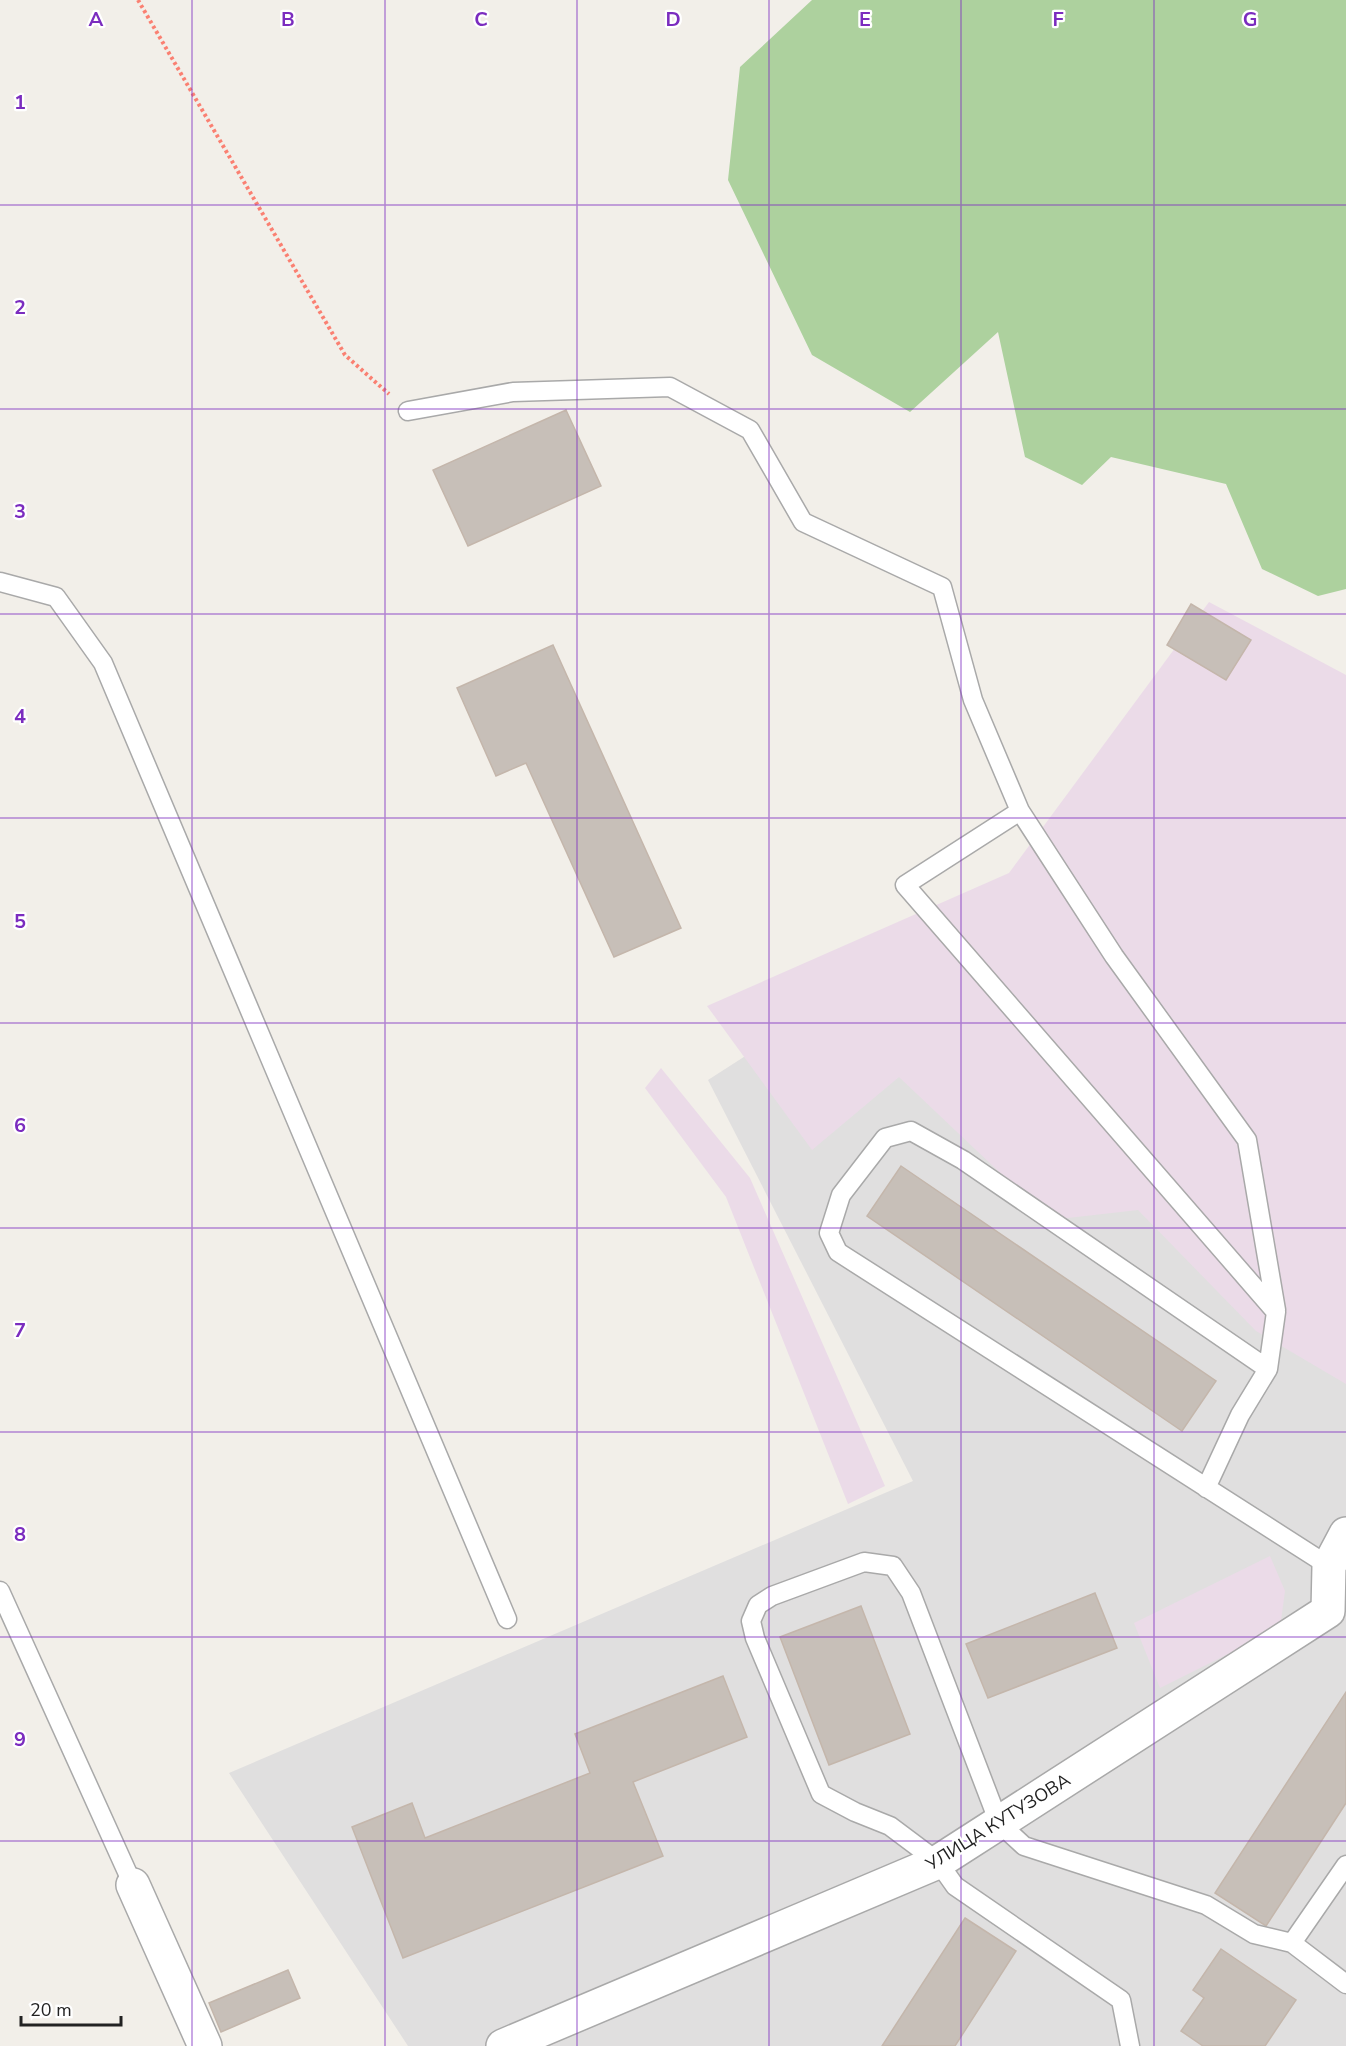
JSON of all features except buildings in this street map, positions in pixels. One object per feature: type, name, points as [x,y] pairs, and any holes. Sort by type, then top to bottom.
[{"type":"street","name":"УЛИЦА КУТУЗОВА","points":[[503,2046],[938,1862],[1337,1606],[1329,1566],[1346,1534]]},
{"type":"street","points":[[133,1886],[205,2046]]},
{"type":"lane","points":[[408,411],[513,392],[670,387],[750,430],[803,522],[942,587],[973,700],[1020,811],[1114,956],[1247,1140],[1276,1312],[1268,1369],[1240,1415],[1206,1488]]},
{"type":"lane","points":[[0,582],[56,597],[103,663],[507,1619]]},
{"type":"lane","points":[[1020,811],[905,885],[1276,1312]]},
{"type":"lane","points":[[1268,1369],[963,1160],[911,1131],[885,1138],[841,1195],[829,1233],[838,1252],[1329,1566]]},
{"type":"lane","points":[[1130,2046],[1120,2001],[955,1886],[938,1862],[890,1826],[855,1812],[821,1794],[755,1638],[751,1621],[758,1605],[772,1596],[864,1562],[893,1566],[911,1593],[999,1823],[1024,1846],[1206,1905],[1254,1934],[1292,1943],[1346,1984]]},
{"type":"lane","points":[[0,1591],[133,1886]]},
{"type":"lane","points":[[1292,1943],[1346,1865]]},
{"type":"path","points":[[138,0],[345,355],[408,411]]},
{"type":"shaded area","points":[[1209,602],[1346,675],[1346,1384],[1256,1331],[1138,1210],[1050,1220],[899,1077],[812,1150],[707,1006],[1009,873]]},
{"type":"shaded area","points":[[975,908],[1346,1260],[1346,2046],[408,2046],[229,1773],[913,1481],[708,1080]]},
{"type":"shaded area","points":[[661,1068],[750,1178],[885,1486],[848,1504],[726,1197],[645,1088]]},
{"type":"shaded area","points":[[1270,1556],[1285,1591],[1280,1628],[1160,1688],[1134,1623]]},
{"type":"green space","points":[[812,0],[1346,0],[1346,589],[1318,596],[1262,569],[1226,484],[1111,457],[1082,485],[1025,457],[998,332],[910,412],[812,355],[728,180],[740,67]]}]
